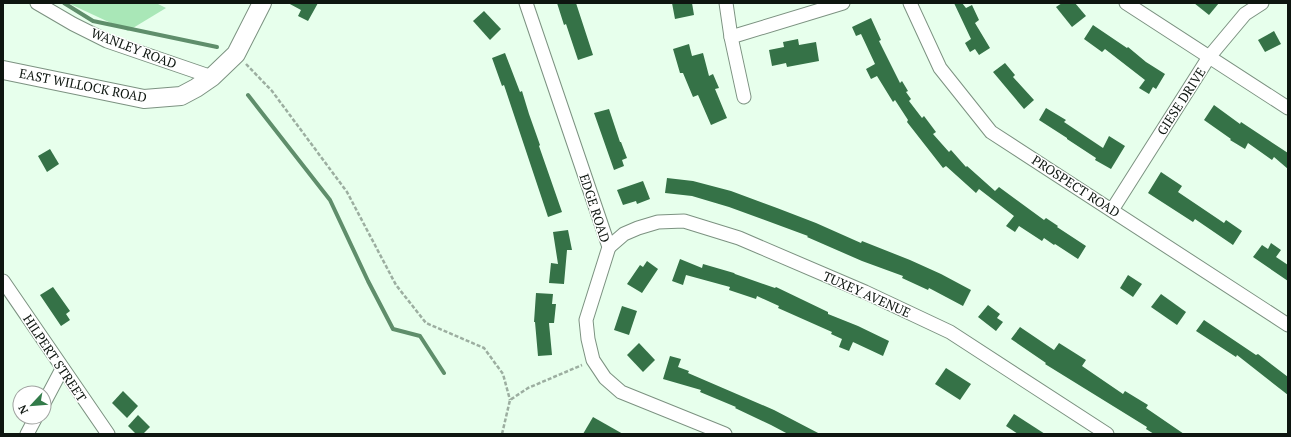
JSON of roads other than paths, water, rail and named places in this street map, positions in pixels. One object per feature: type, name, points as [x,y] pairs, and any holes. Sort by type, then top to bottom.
[{"type":"street","name":"WANLEY ROAD","points":[[38,3],[73,24],[107,41],[212,77]]},
{"type":"street","name":"EAST WILLOCK ROAD","points":[[3,70],[144,100],[181,96],[212,77],[236,54],[262,3]]},
{"type":"street","name":"EDGE ROAD","points":[[526,3],[609,247],[586,320],[588,339],[593,360],[605,378],[621,392],[725,434]]},
{"type":"street","points":[[726,3],[744,97]]},
{"type":"street","points":[[732,37],[843,3]]},
{"type":"street","name":"PROSPECT ROAD","points":[[910,3],[940,68],[992,132],[1288,325]]},
{"type":"street","points":[[1126,3],[1288,108]]},
{"type":"street","name":"GIESE DRIVE","points":[[1112,210],[1210,57],[1245,14],[1262,3]]},
{"type":"street","name":"TUXEY AVENUE","points":[[609,247],[624,234],[658,222],[684,221],[739,238],[865,292],[950,332],[1107,434]]},
{"type":"street","name":"HILPERT STREET","points":[[3,281],[108,434]]},
{"type":"street","points":[[52,387],[62,368]]},
{"type":"street","points":[[27,434],[32,425]]},
{"type":"waterway","points":[[64,3],[93,21],[217,47]]},
{"type":"waterway","points":[[248,95],[330,200],[368,281],[393,329],[420,336],[444,373]]}]
